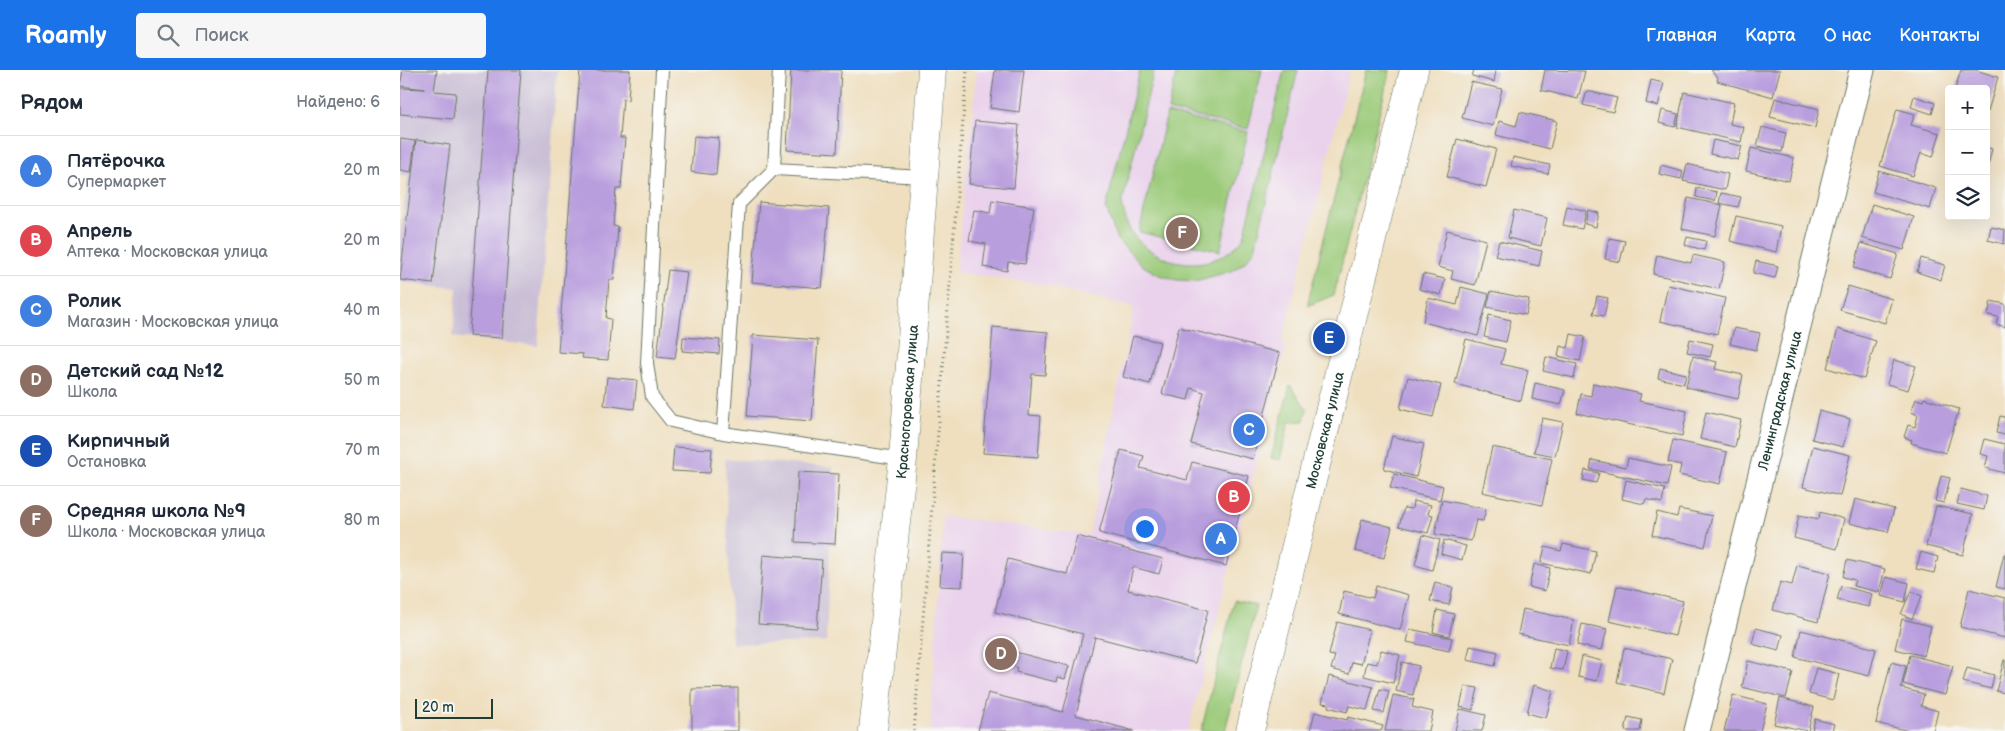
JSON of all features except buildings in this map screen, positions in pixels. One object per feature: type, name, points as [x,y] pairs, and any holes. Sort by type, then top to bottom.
[{"type":"main road","name":"Красногоровская улица","points":[[873,731],[903,459],[932,70]]},
{"type":"main road","name":"Московская улица","points":[[1250,731],[1414,70]]},
{"type":"street","name":"Ленинградская улица","points":[[1697,731],[1862,70]]},
{"type":"lane","points":[[662,70],[647,363],[652,397],[672,420],[723,433],[903,459]]},
{"type":"lane","points":[[723,433],[739,204],[774,168],[779,70]]},
{"type":"lane","points":[[774,168],[924,176]]},
{"type":"path","points":[[914,731],[966,70]]},
{"type":"shaded area","points":[[400,70],[557,70],[538,346],[453,337],[457,288],[400,282],[400,238],[408,176],[400,175]]},
{"type":"shaded area","points":[[977,70],[1350,70],[1282,342],[1286,346],[1188,731],[930,731],[943,516],[1089,535],[1134,307],[1044,285],[956,272]]},
{"type":"shaded area","points":[[725,459],[833,467],[826,642],[732,644]]},
{"type":"green space","points":[[1140,70],[1154,70],[1122,204],[1130,230],[1141,243],[1154,253],[1170,260],[1186,263],[1218,258],[1232,249],[1244,237],[1284,70],[1298,70],[1255,249],[1246,261],[1232,271],[1195,281],[1177,280],[1159,275],[1143,266],[1117,240],[1106,208]]},
{"type":"green space","points":[[1177,70],[1262,70],[1248,129],[1168,110]]},
{"type":"green space","points":[[1366,70],[1390,70],[1334,295],[1307,306]]},
{"type":"green space","points":[[1167,113],[1248,132],[1220,251],[1139,232]]},
{"type":"green space","points":[[1290,385],[1307,409],[1304,421],[1289,422],[1280,460],[1271,458]]},
{"type":"green space","points":[[1234,601],[1256,606],[1225,731],[1201,731]]},
{"type":"place","name":"Средняя школа №9","points":[[1182,233]]},
{"type":"place","name":"Кирпичный","points":[[1329,338]]},
{"type":"place","name":"Ролик","points":[[1249,430]]},
{"type":"place","name":"Апрель","points":[[1234,497]]},
{"type":"place","name":"Пятёрочка","points":[[1221,539]]},
{"type":"place","name":"Детский сад №12","points":[[1001,654]]}]
